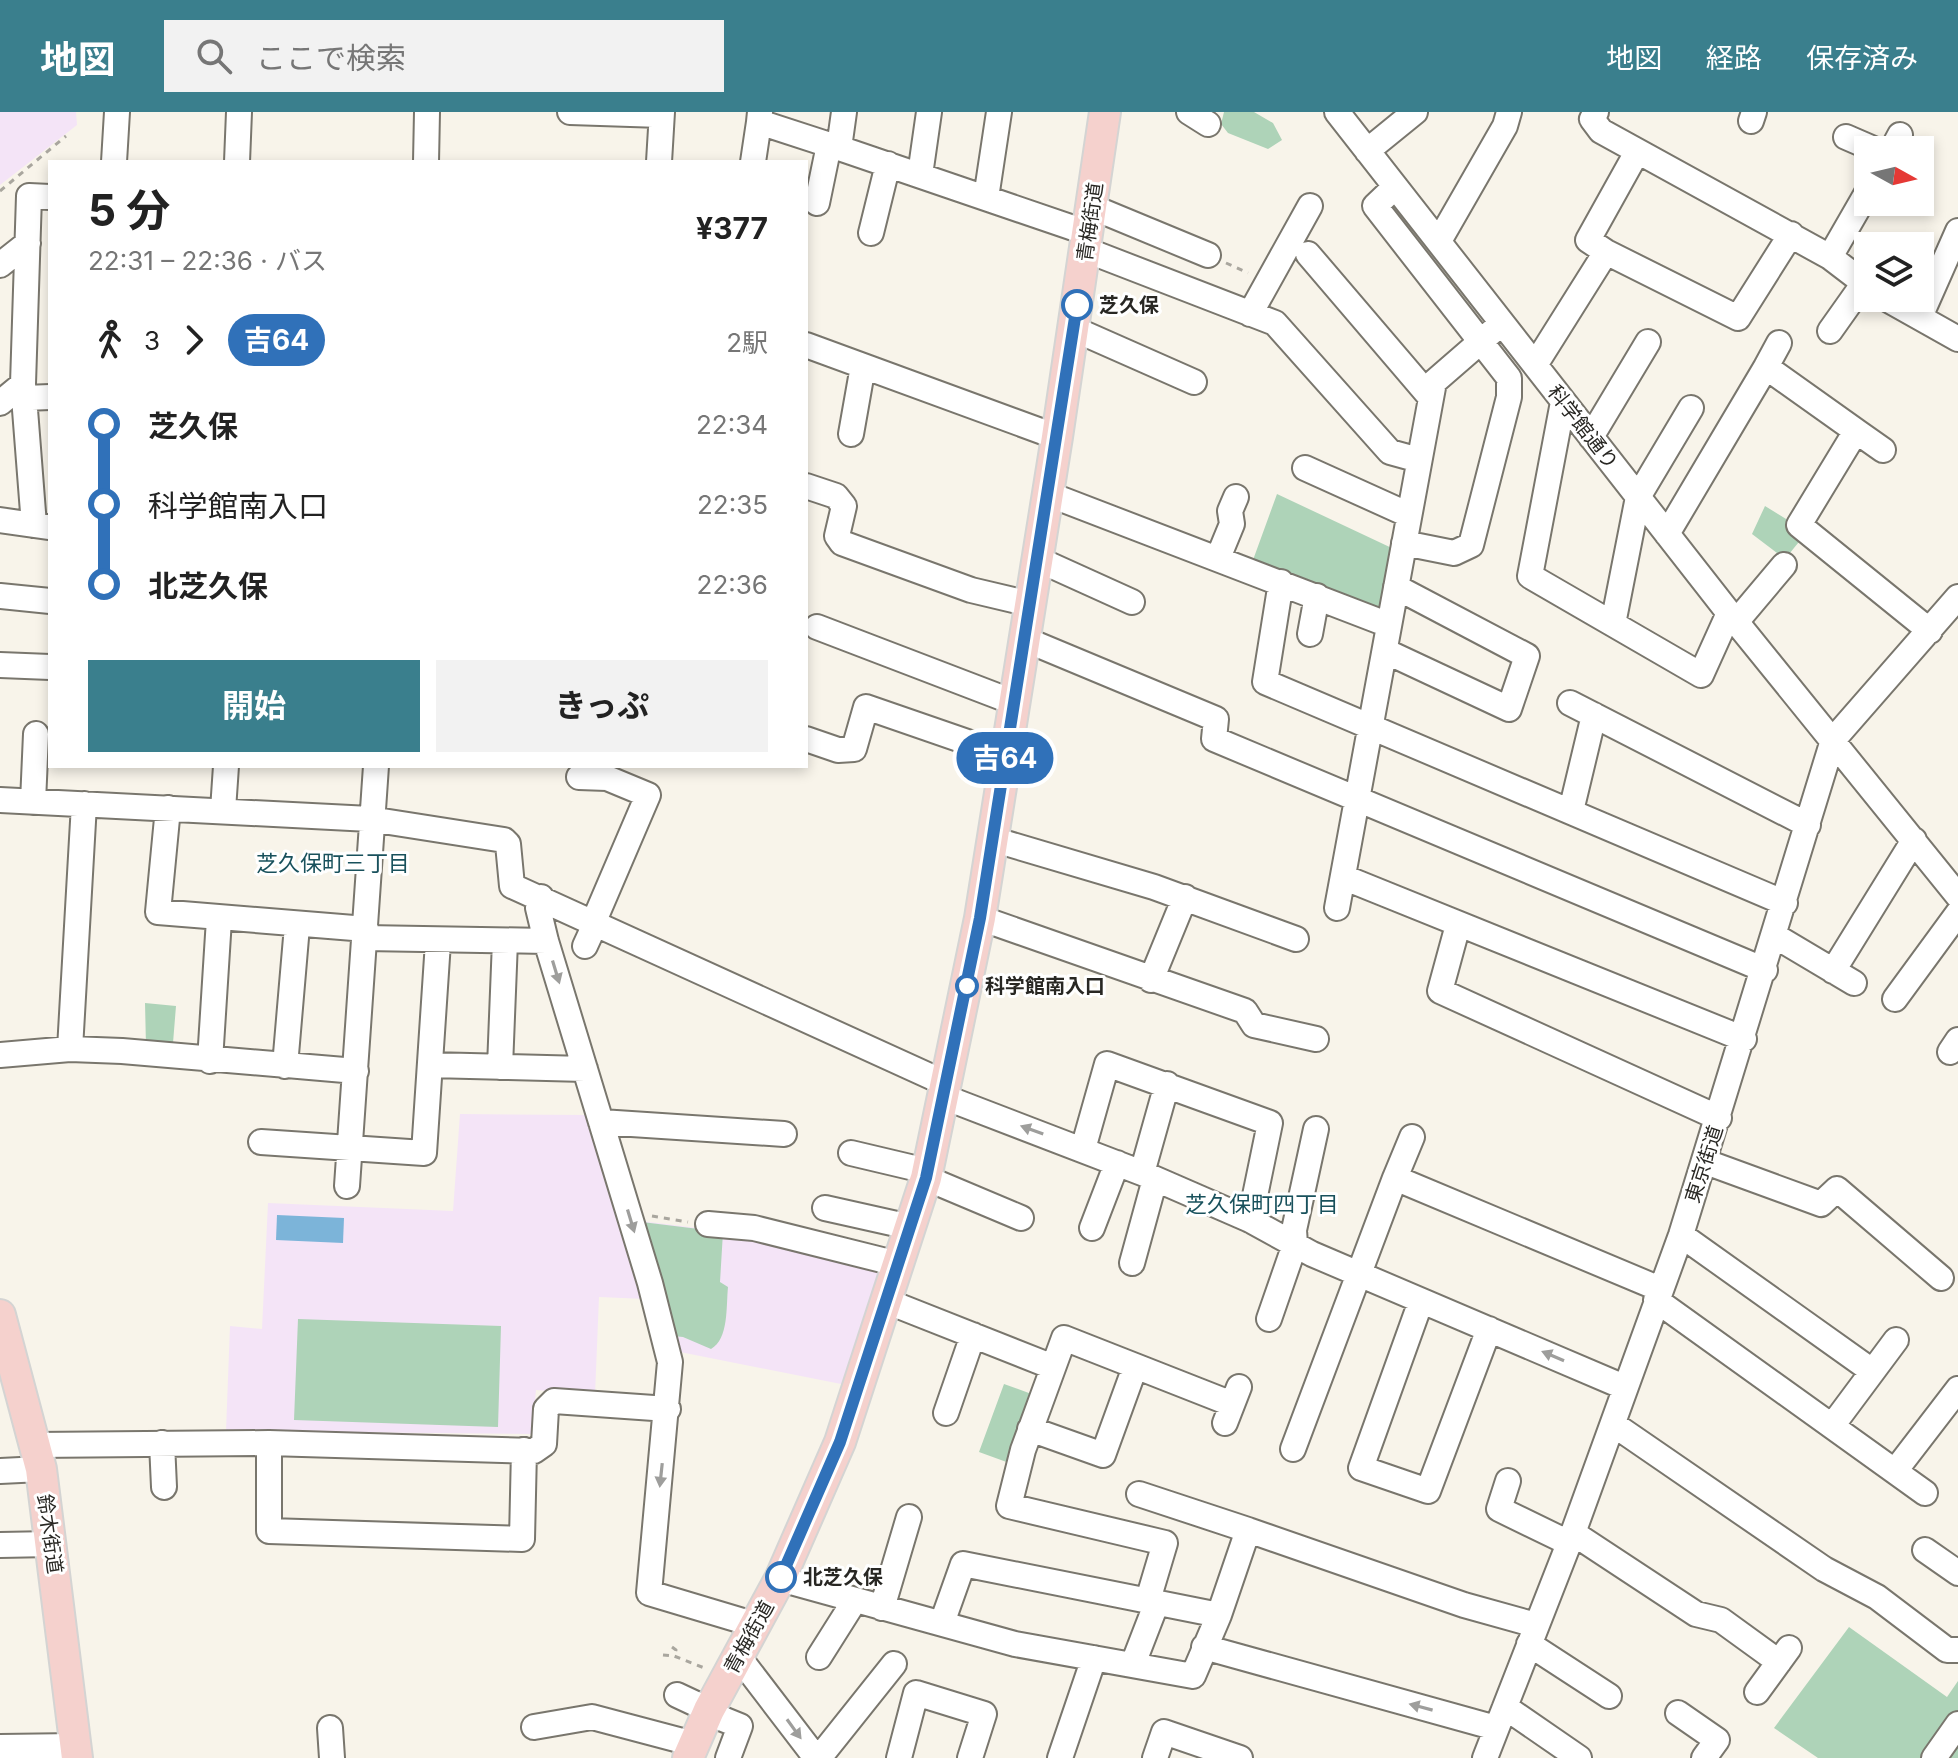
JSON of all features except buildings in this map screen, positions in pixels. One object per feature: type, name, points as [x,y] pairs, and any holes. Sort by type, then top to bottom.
[{"type":"main road","name":"青梅街道","points":[[691,1751],[728,1664],[756,1625],[780,1579],[840,1442],[926,1174],[980,918],[1074,329],[1105,112]]},
{"type":"main road","name":"鈴木街道","points":[[0,1316],[8,1375],[38,1457],[77,1752]]},
{"type":"street","points":[[114,160],[117,112]]},
{"type":"street","points":[[237,160],[239,112]]},
{"type":"street","points":[[426,160],[427,112]]},
{"type":"street","points":[[570,112],[662,114],[659,160]]},
{"type":"street","points":[[817,203],[844,112]]},
{"type":"street","points":[[920,175],[929,112]]},
{"type":"street","points":[[986,198],[999,112]]},
{"type":"street","name":"科学館通り","points":[[1337,112],[1667,534],[1958,896]]},
{"type":"street","points":[[1367,151],[1415,112]]},
{"type":"street","points":[[1439,241],[1505,126],[1509,112]]},
{"type":"street","points":[[1596,112],[1595,125],[1637,152],[1791,234],[1854,275]]},
{"type":"street","points":[[753,160],[759,117],[834,146],[1089,230],[1208,255]]},
{"type":"street","points":[[1846,137],[1854,140]]},
{"type":"street","points":[[1637,152],[1588,240],[1606,252],[1738,318],[1791,234]]},
{"type":"street","points":[[871,233],[888,164]]},
{"type":"street","points":[[1395,187],[1375,206],[1509,378],[1509,397],[1475,538],[1462,552],[1454,553],[1404,543]]},
{"type":"street","points":[[0,520],[42,526],[24,391],[38,307],[28,243],[29,196],[48,197]]},
{"type":"street","points":[[1250,314],[1310,206]]},
{"type":"street","points":[[1830,257],[1854,215]]},
{"type":"street","points":[[1089,230],[1250,314],[1275,323],[1390,452],[1419,460]]},
{"type":"street","points":[[1920,317],[1958,231]]},
{"type":"street","points":[[0,265],[28,243]]},
{"type":"street","points":[[1535,365],[1606,252]]},
{"type":"street","points":[[1308,254],[1431,398]]},
{"type":"street","points":[[1830,331],[1854,300]]},
{"type":"street","points":[[1911,312],[1958,339]]},
{"type":"street","points":[[1337,908],[1434,382],[1502,323]]},
{"type":"street","points":[[1074,329],[1194,382]]},
{"type":"street","points":[[1591,437],[1648,342]]},
{"type":"street","points":[[1667,534],[1779,343]]},
{"type":"street","points":[[808,346],[1057,437]]},
{"type":"street","points":[[851,434],[863,366]]},
{"type":"street","points":[[1766,367],[1883,450]]},
{"type":"street","points":[[0,403],[24,391],[48,397]]},
{"type":"street","points":[[1563,402],[1530,576],[1701,675],[1733,617],[1784,565]]},
{"type":"street","points":[[1613,624],[1638,497],[1691,408]]},
{"type":"street","points":[[1856,431],[1799,525],[1930,631]]},
{"type":"street","points":[[1305,468],[1409,515]]},
{"type":"street","points":[[808,487],[836,496],[844,506],[837,536],[842,543],[971,590],[1030,604]]},
{"type":"street","points":[[1048,494],[1389,625]]},
{"type":"street","points":[[1218,558],[1232,524],[1230,511],[1236,497]]},
{"type":"street","points":[[1037,559],[1132,602]]},
{"type":"street","points":[[1281,582],[1265,682],[1785,903]]},
{"type":"street","points":[[1385,651],[1509,709],[1527,656],[1396,587]]},
{"type":"street","points":[[0,596],[48,601]]},
{"type":"street","points":[[1310,634],[1317,596]]},
{"type":"street","name":"東京街道","points":[[1485,1758],[1571,1538],[1706,1162],[1833,740],[1958,597]]},
{"type":"street","points":[[817,626],[1013,702]]},
{"type":"street","points":[[1024,639],[1216,719],[1214,739],[1765,970]]},
{"type":"street","points":[[0,665],[48,667]]},
{"type":"street","points":[[1570,703],[1808,825]]},
{"type":"street","points":[[808,740],[838,750],[854,749],[866,707],[1005,755]]},
{"type":"street","points":[[1571,811],[1594,715]]},
{"type":"street","points":[[18,801],[36,734]]},
{"type":"street","points":[[18,801],[23,762]]},
{"type":"street","points":[[223,810],[226,768]]},
{"type":"street","points":[[347,1186],[376,768]]},
{"type":"street","points":[[579,779],[607,778],[648,795],[585,946]]},
{"type":"street","points":[[18,801],[84,804],[127,811],[168,808],[370,819],[505,836],[512,886],[595,922],[945,1091],[1250,1220],[1359,1274],[1624,1387]]},
{"type":"street","points":[[70,1049],[84,804]]},
{"type":"street","points":[[168,808],[158,912],[438,942],[546,941]]},
{"type":"street","points":[[992,839],[1185,897],[1296,939]]},
{"type":"street","points":[[1775,936],[1843,977],[1914,840]]},
{"type":"street","points":[[1932,864],[1958,871]]},
{"type":"street","points":[[1343,877],[1744,1039]]},
{"type":"street","points":[[541,897],[538,908],[546,941],[670,1362],[649,1593],[756,1625]]},
{"type":"street","points":[[1151,980],[1185,897]]},
{"type":"street","points":[[1895,999],[1958,913]]},
{"type":"street","points":[[980,918],[1245,1011],[1254,1025],[1316,1039]]},
{"type":"street","points":[[210,1061],[219,919]]},
{"type":"street","points":[[1458,925],[1440,991],[1719,1118]]},
{"type":"street","points":[[285,1066],[297,926]]},
{"type":"street","points":[[500,1067],[505,941]]},
{"type":"street","points":[[261,1142],[424,1153],[438,942]]},
{"type":"street","points":[[0,1055],[25,1048],[102,1046],[210,1061],[356,1071]]},
{"type":"street","points":[[1083,1149],[1107,1064],[1270,1123],[1250,1220]]},
{"type":"street","points":[[430,1065],[585,1069]]},
{"type":"street","points":[[1132,1263],[1167,1084]]},
{"type":"street","points":[[601,1122],[784,1134]]},
{"type":"street","points":[[1269,1319],[1295,1244],[1318,1158],[1316,1129]]},
{"type":"street","points":[[1293,1449],[1412,1137]]},
{"type":"street","points":[[851,1153],[926,1174],[1021,1218]]},
{"type":"street","points":[[1706,1162],[1821,1204],[1837,1189],[1941,1278]]},
{"type":"street","points":[[1092,1228],[1117,1163]]},
{"type":"street","points":[[1395,1178],[1658,1295],[1925,1493]]},
{"type":"street","points":[[825,1208],[910,1227]]},
{"type":"street","points":[[708,1224],[754,1228],[898,1264]]},
{"type":"street","points":[[1681,1235],[1872,1371]]},
{"type":"street","points":[[886,1301],[1053,1367]]},
{"type":"street","points":[[1421,1301],[1361,1468],[1428,1491],[1489,1329]]},
{"type":"street","points":[[946,1413],[973,1335]]},
{"type":"street","points":[[1133,1664],[1165,1543],[1009,1506],[1030,1429],[1064,1338],[1232,1405]]},
{"type":"street","points":[[1832,1426],[1896,1340]]},
{"type":"street","points":[[1030,1429],[1103,1455],[1135,1367]]},
{"type":"street","points":[[1895,1471],[1958,1389]]},
{"type":"street","points":[[0,1471],[38,1457],[162,1443],[534,1451],[544,1444],[546,1409],[554,1401],[668,1409]]},
{"type":"street","points":[[1613,1424],[1824,1569],[1877,1597],[1947,1650],[1958,1650]]},
{"type":"street","points":[[162,1443],[164,1487]]},
{"type":"street","points":[[269,1443],[269,1531],[522,1539],[524,1450]]},
{"type":"street","points":[[1508,1481],[1499,1509],[1571,1538],[1696,1614],[1721,1620],[1784,1655],[1757,1692]]},
{"type":"street","points":[[1139,1494],[1464,1605],[1533,1634],[1609,1696]]},
{"type":"street","points":[[882,1608],[909,1517]]},
{"type":"street","points":[[780,1579],[1015,1644],[1193,1676],[1219,1615],[1248,1530]]},
{"type":"street","points":[[0,1545],[51,1544]]},
{"type":"street","points":[[1925,1550],[1958,1573]]},
{"type":"street","points":[[942,1623],[963,1564],[1219,1615]]},
{"type":"street","points":[[819,1657],[855,1600]]},
{"type":"street","points":[[1204,1647],[1501,1718],[1579,1758]]},
{"type":"street","points":[[1060,1758],[1094,1658]]},
{"type":"street","points":[[728,1664],[817,1758],[894,1664]]},
{"type":"street","points":[[899,1758],[916,1693],[984,1714],[970,1758]]},
{"type":"street","points":[[677,1695],[740,1726]]},
{"type":"street","points":[[728,1758],[750,1706],[757,1703]]},
{"type":"street","points":[[1678,1713],[1717,1740],[1704,1758]]},
{"type":"street","points":[[534,1727],[592,1717],[691,1751]]},
{"type":"street","points":[[1934,1758],[1958,1724]]},
{"type":"street","points":[[330,1728],[332,1758]]},
{"type":"street","points":[[1155,1758],[1164,1732],[1240,1758]]},
{"type":"street","points":[[0,1747],[77,1752]]},
{"type":"path","points":[[0,191],[66,136]]},
{"type":"path","points":[[1208,255],[1267,281]]},
{"type":"path","points":[[628,1213],[708,1224]]},
{"type":"path","points":[[672,1647],[674,1656]]},
{"type":"path","points":[[663,1655],[674,1656],[688,1663],[728,1664]]},
{"type":"shaded area","points":[[0,112],[76,112],[77,125],[0,185]]},
{"type":"shaded area","points":[[460,1114],[587,1115],[646,1299],[599,1297],[595,1395],[536,1390],[532,1434],[226,1431],[230,1326],[262,1329],[268,1203],[453,1211]]},
{"type":"shaded area","points":[[633,1220],[714,1230],[882,1267],[846,1385],[675,1351]]},
{"type":"green space","points":[[1224,112],[1254,112],[1273,123],[1282,140],[1268,149],[1228,133],[1221,124]]},
{"type":"green space","points":[[1277,494],[1396,550],[1385,617],[1253,560]]},
{"type":"green space","points":[[1765,506],[1807,532],[1785,559],[1752,534]]},
{"type":"green space","points":[[145,1003],[176,1006],[173,1043],[146,1046]]},
{"type":"green space","points":[[642,1222],[723,1232],[720,1282],[728,1287],[726,1312],[721,1338],[711,1349],[673,1336]]},
{"type":"green space","points":[[298,1319],[501,1326],[498,1427],[294,1420]]},
{"type":"green space","points":[[1004,1384],[1037,1396],[1012,1464],[979,1452]]},
{"type":"green space","points":[[1849,1627],[1947,1697],[1958,1681],[1958,1758],[1818,1758],[1774,1728]]},
{"type":"water","points":[[277,1215],[344,1218],[343,1243],[276,1240]]},
{"type":"bus line","name":"吉64","points":[[781,1577],[840,1442],[926,1178],[980,918],[1077,305]]},
{"type":"place","name":"芝久保","points":[[1077,305]]},
{"type":"place","name":"科学館南入口","points":[[967,986]]},
{"type":"place","name":"北芝久保","points":[[781,1577]]},
{"type":"district","name":"芝久保町三丁目","points":[[333,863]]},
{"type":"district","name":"芝久保町四丁目","points":[[1262,1204]]}]
